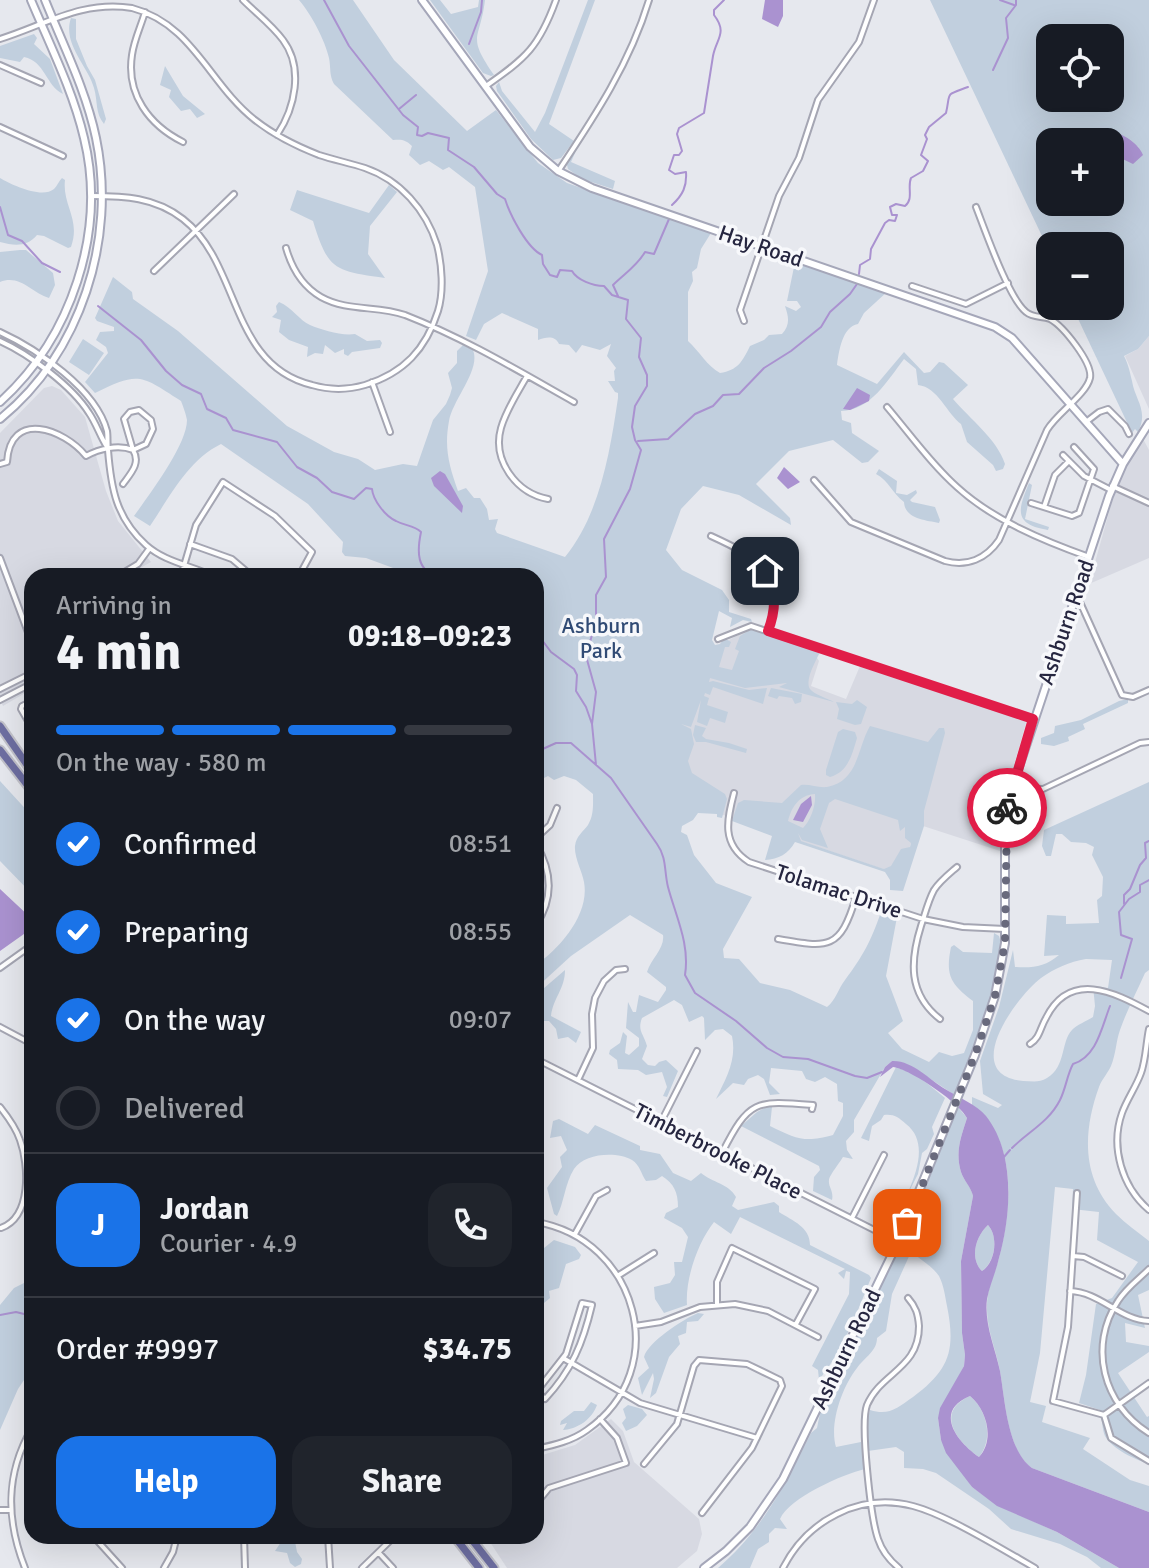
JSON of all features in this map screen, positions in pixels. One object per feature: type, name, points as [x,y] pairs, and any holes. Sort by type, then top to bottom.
[{"type":"main road","points":[[0,402],[35,363],[62,320],[86,246],[90,196],[88,156],[81,125],[31,0]]},
{"type":"main road","points":[[0,419],[29,392],[51,365],[77,317],[101,234],[101,166],[92,123],[45,0]]},
{"type":"main road","name":"Hay Road","points":[[422,0],[530,147],[558,171],[592,188],[995,327],[1012,338],[1123,464]]},
{"type":"main road","name":"Ashburn Road","points":[[704,1568],[739,1540],[773,1495],[898,1242],[962,1088],[995,996],[1005,929],[1005,830],[1012,788],[1112,488],[1149,423]]},
{"type":"main road","points":[[0,726],[24,760]]},
{"type":"main road","points":[[0,750],[24,781]]},
{"type":"main road","points":[[460,1544],[479,1568]]},
{"type":"main road","points":[[475,1544],[494,1568]]},
{"type":"street","points":[[243,0],[283,40],[294,67],[294,96],[277,135]]},
{"type":"street","points":[[486,86],[520,62],[536,45],[556,0]]},
{"type":"street","points":[[558,171],[616,80],[649,0]]},
{"type":"street","points":[[744,321],[740,310],[781,190],[799,158],[818,100],[859,42],[874,0]]},
{"type":"street","points":[[0,39],[87,5],[114,4],[145,12],[169,24],[181,34],[230,98],[256,121],[304,149],[375,172],[399,187],[419,208],[433,233],[440,262],[441,296],[432,327],[410,361],[400,370],[372,382],[342,388],[316,386],[296,380],[275,367],[252,341],[214,257],[195,230],[174,212],[156,203],[133,197],[90,196]]},
{"type":"street","points":[[145,12],[132,54],[133,87],[147,114],[166,132],[183,142]]},
{"type":"street","points":[[0,65],[41,83]]},
{"type":"street","points":[[0,127],[63,156]]},
{"type":"street","points":[[154,271],[234,194]]},
{"type":"street","points":[[814,480],[851,522],[952,563],[968,563],[988,553],[999,540],[1047,430],[1089,380],[1090,370],[1086,359],[1052,321],[1023,310],[1008,283],[976,207]]},
{"type":"street","points":[[286,248],[299,277],[322,298],[347,307],[392,311],[457,337],[574,402]]},
{"type":"street","points":[[912,286],[966,304],[1008,283]]},
{"type":"street","points":[[0,332],[40,356],[82,390],[107,432],[115,500],[130,529],[150,548],[190,568]]},
{"type":"street","points":[[0,341],[66,386],[83,404],[108,449]]},
{"type":"street","points":[[527,376],[504,420],[499,436],[500,452],[508,472],[519,485],[535,496],[548,499]]},
{"type":"street","points":[[372,382],[390,432]]},
{"type":"street","points":[[887,407],[955,486],[979,504],[1053,543],[1089,557]]},
{"type":"street","points":[[1086,422],[1108,409],[1129,434]]},
{"type":"street","points":[[0,464],[7,462],[9,449],[19,435],[34,428],[45,429],[71,440],[86,456],[123,447],[133,450],[146,444],[153,429],[150,418],[139,410],[130,412],[124,419],[133,450],[137,459],[123,484]]},
{"type":"street","points":[[1031,503],[1077,515],[1094,472],[1074,447]]},
{"type":"street","points":[[1063,455],[1091,480],[1149,503]]},
{"type":"street","points":[[1044,507],[1055,475],[1069,461]]},
{"type":"street","points":[[184,566],[199,519],[223,482],[275,516],[312,552],[303,568]]},
{"type":"street","points":[[711,536],[747,553],[765,571],[775,603],[768,631]]},
{"type":"street","points":[[190,544],[232,559],[243,568]]},
{"type":"street","points":[[131,568],[150,548]]},
{"type":"street","points":[[0,558],[24,622]]},
{"type":"street","points":[[1075,597],[1122,695],[1133,697],[1149,690]]},
{"type":"street","points":[[718,639],[751,626],[1033,719]]},
{"type":"street","points":[[0,689],[24,679]]},
{"type":"street","points":[[0,700],[24,688]]},
{"type":"street","points":[[1012,788],[1043,789],[1140,743],[1149,742]]},
{"type":"street","name":"Tolamac Drive","points":[[734,793],[727,819],[727,834],[742,858],[923,919],[963,927],[1005,929]]},
{"type":"street","points":[[544,831],[550,825],[557,808]]},
{"type":"street","points":[[544,861],[550,882],[544,911]]},
{"type":"street","points":[[940,1019],[922,1001],[913,975],[912,958],[935,889],[957,867]]},
{"type":"street","points":[[778,939],[815,945],[832,941],[845,929],[856,897]]},
{"type":"street","points":[[0,968],[24,951]]},
{"type":"street","points":[[578,1080],[593,1048],[592,1014],[598,990],[616,970],[625,969]]},
{"type":"street","points":[[1030,1044],[1037,1040],[1053,1007],[1074,992],[1104,990],[1149,1011]]},
{"type":"street","points":[[0,1027],[24,1040]]},
{"type":"street","points":[[1149,1029],[1140,1076],[1122,1113],[1118,1144],[1122,1173],[1133,1193],[1149,1210]]},
{"type":"street","points":[[661,1122],[697,1051]]},
{"type":"street","name":"Timberbrooke Place","points":[[544,1063],[898,1242]]},
{"type":"street","points":[[722,1153],[738,1123],[755,1106],[775,1102],[813,1105],[812,1109]]},
{"type":"street","points":[[0,1107],[20,1140],[24,1162]]},
{"type":"street","points":[[852,1218],[884,1155]]},
{"type":"street","points":[[1,1228],[15,1219],[24,1185]]},
{"type":"street","points":[[575,1234],[596,1196],[607,1190]]},
{"type":"street","points":[[1077,1193],[1065,1348],[1053,1401],[1104,1415]]},
{"type":"street","points":[[544,1224],[575,1234],[598,1250],[619,1275],[629,1296],[635,1326],[632,1364],[621,1392],[600,1419],[572,1439],[544,1447]]},
{"type":"street","points":[[717,1304],[717,1282],[732,1248],[815,1289],[796,1324]]},
{"type":"street","points":[[619,1275],[654,1253]]},
{"type":"street","points":[[1073,1256],[1084,1257],[1122,1276]]},
{"type":"street","points":[[1149,1269],[1120,1297],[1103,1336],[1102,1351],[1104,1372],[1118,1405],[1129,1419],[1149,1433]]},
{"type":"street","points":[[1070,1291],[1086,1293],[1136,1320],[1149,1321]]},
{"type":"street","points":[[899,1568],[879,1542],[863,1429],[874,1393],[903,1367],[915,1347],[918,1319],[916,1307],[908,1298]]},
{"type":"street","points":[[544,1382],[563,1358],[582,1303],[592,1305],[585,1335],[573,1364],[544,1398]]},
{"type":"street","points":[[635,1326],[661,1322],[717,1304],[761,1308],[818,1337]]},
{"type":"street","points":[[563,1358],[640,1403],[757,1438]]},
{"type":"street","points":[[644,1464],[677,1424],[694,1366],[699,1360],[751,1365],[782,1382],[757,1438],[702,1513]]},
{"type":"street","points":[[1104,1415],[1149,1383]]},
{"type":"street","points":[[1104,1415],[1111,1438],[1149,1461]]},
{"type":"street","points":[[544,1494],[549,1488],[626,1463],[617,1438],[600,1419]]},
{"type":"street","points":[[24,1444],[13,1474],[10,1510],[24,1568]]},
{"type":"street","points":[[783,1568],[796,1547],[816,1526],[841,1512],[873,1504],[903,1504],[931,1512],[1035,1568]]},
{"type":"street","points":[[0,1510],[10,1510]]},
{"type":"street","points":[[100,1544],[122,1568]]},
{"type":"street","points":[[164,1568],[175,1544]]},
{"type":"street","points":[[244,1544],[245,1568]]},
{"type":"street","points":[[328,1544],[330,1568]]},
{"type":"street","points":[[362,1568],[387,1544]]},
{"type":"street","points":[[379,1553],[393,1568]]},
{"type":"shaded area","points":[[765,0],[783,0],[783,16],[778,27],[762,19]]},
{"type":"shaded area","points":[[1124,136],[1135,143],[1143,155],[1133,164],[1124,160]]},
{"type":"shaded area","points":[[1149,336],[1149,409],[1125,356],[1138,349]]},
{"type":"shaded area","points":[[52,386],[61,390],[85,417],[118,521],[151,562],[140,568],[24,568],[24,694],[3,706],[0,700],[0,433],[44,388]]},
{"type":"shaded area","points":[[857,388],[870,395],[869,401],[850,410],[843,409]]},
{"type":"shaded area","points":[[1142,437],[1149,450],[1149,558],[1089,584],[1118,480]]},
{"type":"shaded area","points":[[784,467],[800,482],[788,489],[777,478]]},
{"type":"shaded area","points":[[440,471],[445,474],[463,506],[462,513],[434,486],[431,478]]},
{"type":"shaded area","points":[[751,628],[812,650],[819,661],[811,686],[846,699],[860,666],[1022,718],[1026,723],[1002,808],[1000,851],[917,824],[901,875],[631,784],[716,647]]},
{"type":"shaded area","points":[[811,796],[812,805],[803,822],[793,820],[801,804]]},
{"type":"shaded area","points":[[0,889],[24,912],[24,934],[0,951]]},
{"type":"shaded area","points":[[892,1061],[914,1067],[978,1108],[996,1131],[1006,1166],[1008,1204],[1003,1241],[986,1308],[1012,1437],[1032,1468],[1149,1512],[1149,1568],[1119,1568],[1057,1532],[997,1506],[972,1487],[946,1453],[938,1418],[940,1408],[964,1366],[965,1355],[961,1261],[973,1196],[961,1172],[959,1158],[967,1118],[945,1096],[901,1069],[893,1067],[880,1077]],"holes":[[[988,1225],[994,1236],[994,1250],[990,1262],[982,1271],[975,1254],[980,1235]],[[970,1396],[981,1409],[987,1425],[987,1442],[979,1457],[963,1443],[952,1426],[953,1410]]]},
{"type":"shaded area","points":[[611,1419],[623,1431],[634,1462],[699,1519],[702,1534],[697,1551],[677,1568],[507,1568],[491,1544],[544,1544],[544,1455],[575,1445]]},
{"type":"green space","name":"Ashburn Park","points":[[299,0],[353,0],[394,60],[467,131],[496,110],[538,163],[567,183],[711,233],[701,249],[697,268],[692,272],[693,281],[688,292],[688,341],[720,373],[731,370],[742,361],[750,346],[769,335],[782,334],[788,321],[785,306],[796,311],[801,307],[797,301],[787,301],[794,267],[770,259],[768,255],[888,291],[864,313],[858,324],[848,330],[840,347],[837,365],[877,384],[904,352],[924,373],[930,372],[939,362],[944,363],[968,385],[953,399],[990,438],[1005,464],[1003,469],[996,471],[967,442],[961,424],[937,396],[918,385],[916,369],[904,359],[870,400],[861,406],[841,411],[842,420],[851,423],[852,433],[879,451],[868,462],[862,463],[833,440],[789,451],[756,484],[790,518],[791,525],[739,495],[703,486],[681,509],[666,550],[682,570],[722,590],[729,600],[729,612],[751,619],[752,622],[743,620],[730,627],[732,618],[719,611],[712,640],[715,645],[724,638],[731,642],[729,647],[725,647],[719,667],[732,670],[739,651],[735,649],[740,636],[753,628],[821,650],[809,680],[810,689],[834,702],[779,687],[787,683],[745,688],[710,678],[709,682],[749,690],[767,688],[763,704],[713,687],[710,695],[705,693],[704,696],[709,698],[707,705],[728,712],[725,723],[710,718],[707,726],[697,722],[701,700],[691,727],[681,724],[691,729],[694,744],[688,761],[692,773],[725,794],[727,799],[722,818],[717,814],[698,813],[682,826],[681,832],[687,835],[694,855],[716,883],[752,897],[723,949],[724,958],[739,959],[760,983],[790,990],[827,1007],[862,956],[881,912],[897,917],[886,976],[903,1021],[888,1033],[902,1049],[929,1062],[939,1052],[952,1056],[964,1053],[973,1030],[973,1001],[952,978],[949,965],[951,947],[954,945],[963,952],[992,953],[994,933],[1001,943],[991,1000],[956,1096],[914,1068],[892,1061],[885,1067],[854,1120],[854,1132],[846,1141],[853,1159],[843,1157],[831,1175],[832,1200],[813,1191],[819,1166],[741,1126],[770,1105],[770,1126],[794,1137],[808,1139],[833,1135],[843,1116],[837,1084],[825,1077],[815,1082],[806,1079],[802,1071],[771,1068],[769,1083],[780,1094],[770,1095],[764,1079],[758,1075],[748,1079],[744,1085],[733,1083],[716,1099],[732,1061],[732,1036],[723,1029],[715,1030],[705,1040],[704,1018],[702,1016],[689,1022],[682,1005],[674,1000],[642,1018],[640,1026],[647,1046],[642,1059],[648,1065],[655,1066],[666,1060],[678,1071],[667,1097],[663,1096],[667,1087],[662,1072],[646,1075],[638,1070],[618,1069],[617,1060],[609,1054],[620,1043],[623,1032],[627,1036],[625,1053],[629,1055],[639,1046],[639,1038],[626,1028],[628,1002],[636,1012],[639,995],[658,1002],[666,990],[647,972],[662,944],[663,935],[630,915],[571,956],[544,981],[544,958],[563,940],[582,906],[584,882],[575,846],[590,821],[593,794],[576,780],[564,776],[554,780],[548,776],[544,778],[544,568],[393,568],[366,558],[345,556],[342,552],[343,542],[308,504],[221,444],[189,470],[150,526],[134,516],[174,456],[187,420],[181,401],[148,381],[121,381],[95,393],[85,382],[108,353],[106,347],[96,340],[100,332],[114,331],[114,327],[95,318],[113,277],[132,292],[133,299],[178,331],[287,426],[375,470],[403,464],[417,466],[433,420],[450,395],[452,388],[448,373],[457,363],[457,351],[463,345],[473,350],[473,366],[452,412],[447,440],[448,457],[458,491],[466,488],[474,498],[480,498],[489,520],[498,519],[497,533],[565,557],[587,522],[595,502],[602,482],[618,398],[618,393],[608,381],[615,381],[616,368],[607,356],[611,344],[600,350],[582,345],[576,353],[569,345],[559,344],[553,338],[538,340],[538,329],[502,313],[484,324],[476,340],[466,336],[488,271],[475,187],[449,167],[443,170],[429,161],[420,165],[409,155],[412,146],[408,142],[393,140],[334,84],[329,58],[313,20]]},
{"type":"green space","points":[[430,0],[440,0],[451,14],[478,7],[479,0],[485,0],[477,38],[480,52],[494,75],[483,73]]},
{"type":"green space","points":[[588,0],[595,0],[549,124],[574,141],[561,158],[553,160],[531,139],[496,86],[499,82],[502,91],[535,132]]},
{"type":"green space","points":[[930,0],[1149,0],[1149,336],[1138,349],[1124,356],[1142,412],[1138,432],[1135,429],[1132,433],[1079,320],[1124,320],[1124,232],[1040,232]]},
{"type":"green space","points":[[71,18],[76,19],[76,39],[95,80],[106,119],[104,124],[91,80],[70,37]]},
{"type":"green space","points":[[34,34],[37,38],[34,44],[50,59],[63,94],[31,59],[24,57],[20,62],[0,58],[0,46]]},
{"type":"green space","points":[[165,66],[183,96],[205,114],[197,118],[190,109],[181,111],[169,97],[171,90],[160,85]]},
{"type":"green space","points":[[579,144],[571,162],[615,181],[613,189],[582,179],[568,169],[566,161]]},
{"type":"green space","points":[[0,178],[27,190],[42,192],[49,192],[62,178],[65,180],[74,228],[71,247],[37,235],[29,242],[20,244],[0,242]]},
{"type":"green space","points":[[389,185],[397,192],[370,226],[368,254],[385,278],[354,273],[336,265],[323,250],[313,221],[290,210],[297,190],[369,213]]},
{"type":"green space","points":[[26,250],[53,273],[55,285],[49,298],[14,280],[0,282],[0,252]]},
{"type":"green space","points":[[279,302],[310,325],[326,331],[355,334],[367,341],[380,340],[380,348],[352,352],[348,356],[344,354],[344,349],[335,353],[325,345],[323,354],[315,353],[307,357],[308,347],[289,340],[279,332],[281,320],[272,317],[277,312]]},
{"type":"green space","points":[[83,339],[104,353],[89,375],[69,362]]},
{"type":"green space","points":[[879,469],[897,481],[896,493],[907,495],[916,490],[917,493],[910,500],[912,502],[935,507],[939,523],[917,518],[908,512],[904,502],[876,474]]},
{"type":"green space","points":[[1029,483],[1032,485],[1025,519],[1049,527],[1048,530],[1029,524],[1024,520],[1021,514]]},
{"type":"green space","points":[[771,688],[802,694],[801,702],[795,704],[792,698],[768,696]]},
{"type":"green space","points":[[1128,699],[1128,703],[1083,724],[1085,729],[1068,737],[1069,741],[1054,746],[1041,744],[1041,738],[1054,733],[1055,726],[1081,720]]},
{"type":"green space","points":[[857,700],[867,707],[861,724],[837,719],[839,709],[836,702],[852,704]]},
{"type":"green space","points":[[695,725],[706,728],[702,736],[706,739],[747,749],[746,753],[696,742],[693,735]]},
{"type":"green space","points":[[870,726],[928,742],[939,728],[944,728],[924,811],[924,826],[903,891],[890,890],[890,880],[885,872],[795,842],[783,855],[765,860],[772,836],[732,821],[738,803],[744,800],[782,803],[801,785],[827,787],[838,784],[851,771]],"holes":[[[815,794],[812,812],[803,828],[788,821],[793,807],[800,800]],[[835,799],[898,820],[900,831],[905,827],[905,838],[911,843],[910,847],[901,849],[891,866],[884,869],[801,841],[798,833],[802,840],[828,848],[820,829],[829,803]]]},
{"type":"green space","points":[[843,729],[855,732],[857,738],[845,767],[830,777],[826,775],[826,770],[838,732]]},
{"type":"green space","points":[[0,781],[24,807],[24,886],[0,861]]},
{"type":"green space","points":[[1149,782],[1149,970],[1126,1015],[1111,1066],[1099,1087],[1090,1120],[1088,1154],[1096,1185],[1105,1200],[1120,1218],[1149,1241],[1149,1290],[1138,1295],[1145,1328],[1125,1323],[1126,1342],[1149,1346],[1149,1352],[1118,1373],[1149,1416],[1149,1464],[1113,1445],[1105,1436],[1100,1410],[1079,1403],[1096,1304],[1112,1298],[1138,1262],[1097,1240],[1099,1212],[1072,1209],[1073,1189],[1055,1187],[1040,1353],[1030,1402],[1046,1406],[1042,1422],[1090,1438],[1083,1449],[1130,1480],[1149,1486],[1149,1512],[1032,1468],[1024,1460],[1008,1424],[988,1322],[988,1293],[1007,1218],[1008,1176],[997,1136],[987,1119],[972,1105],[972,1097],[998,1108],[1002,1105],[983,1094],[980,1061],[999,1007],[1013,950],[1015,967],[1038,966],[1059,955],[1044,956],[1047,915],[1066,916],[1066,924],[1099,923],[1097,900],[1102,896],[1103,877],[1092,855],[1094,847],[1071,842],[1062,834],[1056,834],[1051,856],[1046,856],[1042,846],[1044,830]],"holes":[[[1086,959],[1112,960],[1108,988],[1093,986],[1093,1017],[1072,1030],[1053,1073],[1044,1080],[1035,1081],[1004,1076],[995,1065],[994,1051],[999,1034],[1007,1017],[1030,988],[1046,974],[1068,964]]]},
{"type":"green space","points":[[565,970],[551,1016],[581,1032],[576,1043],[568,1037],[558,1039],[556,1029],[549,1021],[544,1021],[544,988]]},
{"type":"green space","points":[[896,1067],[917,1075],[945,1098],[932,1127],[934,1134],[922,1153],[918,1174],[891,1227],[915,1174],[919,1146],[915,1134],[898,1118],[884,1115],[872,1126],[869,1141],[861,1138]]},
{"type":"green space","points":[[958,1107],[967,1118],[959,1165],[973,1196],[961,1261],[965,1355],[964,1366],[938,1418],[941,1440],[972,1487],[997,1505],[1057,1532],[1119,1568],[1101,1568],[1087,1557],[1060,1544],[1011,1529],[989,1509],[936,1473],[904,1468],[904,1452],[896,1447],[868,1451],[866,1427],[870,1410],[888,1411],[913,1397],[935,1378],[950,1347],[950,1322],[941,1280],[933,1269],[911,1252],[892,1294],[886,1331],[877,1338],[873,1350],[852,1376],[842,1395],[836,1417],[836,1447],[861,1442],[865,1469],[831,1481],[794,1503],[780,1519],[787,1529],[775,1528],[769,1534],[769,1542],[758,1549],[750,1568],[718,1568],[760,1522],[782,1489],[811,1433],[817,1428],[821,1408],[914,1216]]},
{"type":"green space","points":[[559,1119],[588,1134],[595,1125],[640,1146],[640,1150],[660,1154],[673,1173],[691,1181],[701,1173],[733,1192],[736,1197],[732,1206],[738,1210],[774,1202],[779,1206],[779,1212],[804,1229],[810,1245],[869,1275],[871,1278],[849,1331],[819,1380],[818,1370],[812,1366],[849,1294],[850,1272],[846,1271],[844,1279],[838,1273],[845,1269],[740,1217],[731,1234],[714,1222],[694,1261],[687,1305],[664,1313],[655,1299],[654,1287],[670,1283],[675,1275],[674,1262],[682,1262],[688,1237],[682,1228],[664,1218],[666,1213],[678,1207],[674,1189],[662,1176],[646,1181],[637,1164],[626,1157],[593,1157],[574,1169],[557,1216],[547,1188],[562,1167],[560,1157],[567,1150],[561,1136],[550,1138],[553,1121]]},
{"type":"green space","points":[[988,1225],[994,1236],[994,1249],[990,1262],[982,1271],[975,1254],[980,1235]]},
{"type":"green space","points":[[554,1240],[575,1247],[581,1255],[579,1259],[566,1264],[559,1288],[549,1291],[550,1298],[544,1303],[544,1248]]},
{"type":"green space","points":[[24,1283],[24,1380],[0,1430],[0,1305],[14,1288]]},
{"type":"green space","points":[[698,1313],[704,1314],[698,1321],[687,1322],[686,1333],[678,1336],[680,1344],[669,1357],[656,1393],[650,1398],[653,1373],[642,1395],[638,1378],[649,1368],[644,1357],[647,1351],[666,1332]]},
{"type":"green space","points":[[970,1396],[981,1409],[986,1425],[986,1442],[979,1457],[957,1435],[951,1418],[959,1403]]},
{"type":"green space","points":[[591,1402],[597,1405],[588,1419],[574,1428],[563,1430],[567,1423],[560,1425],[561,1421],[574,1411],[584,1411]]},
{"type":"green space","points":[[628,1405],[642,1409],[647,1415],[637,1426],[626,1431],[622,1423],[626,1418],[623,1409]]},
{"type":"green space","points":[[280,1544],[296,1544],[301,1564],[295,1567],[287,1553],[275,1551]]},
{"type":"waterway","points":[[324,0],[349,46],[403,115],[418,127],[417,135],[428,133],[449,138],[448,150],[474,167],[505,199],[525,238],[542,255],[543,264],[550,275],[557,277],[560,270],[572,271],[581,280],[604,286],[612,295],[628,300],[626,319],[641,338],[639,357],[647,375],[647,386],[635,406],[632,427],[641,450],[630,489],[604,539],[606,577],[596,595],[596,621],[586,656],[596,692],[592,724]]},
{"type":"waterway","points":[[469,44],[481,12],[482,0]]},
{"type":"waterway","points":[[672,205],[684,190],[686,177],[686,172],[675,174],[669,170],[674,155],[682,151],[677,134],[679,128],[704,113],[713,56],[721,31],[714,10],[724,0]]},
{"type":"waterway","points":[[1000,0],[1014,5]]},
{"type":"waterway","points":[[993,70],[1008,38],[1006,18],[1016,5],[1016,0]]},
{"type":"waterway","points":[[859,274],[860,265],[870,259],[871,249],[885,223],[895,221],[897,215],[892,215],[890,207],[908,203],[911,178],[923,171],[928,161],[921,155],[929,127],[946,113],[950,95],[968,87]]},
{"type":"waterway","points":[[399,109],[416,95]]},
{"type":"waterway","points":[[0,207],[8,235],[22,241],[42,263],[60,272]]},
{"type":"waterway","points":[[618,296],[613,285],[645,252],[654,254],[669,219]]},
{"type":"waterway","points":[[638,441],[668,439],[695,414],[713,406],[723,395],[739,394],[764,368],[821,327],[830,312],[857,284]]},
{"type":"waterway","points":[[98,306],[141,340],[182,385],[201,394],[207,409],[226,418],[233,430],[277,442],[297,467],[317,478],[332,492],[354,499],[366,488],[372,489],[377,503],[388,515],[421,532],[419,553],[424,568]]},
{"type":"waterway","points":[[544,643],[577,675],[576,691],[592,724],[596,765]]},
{"type":"waterway","points":[[544,748],[556,743],[571,743],[611,778],[657,844],[664,860],[668,887],[684,941],[685,975],[695,993],[783,1057],[808,1059],[867,1078],[882,1072]]},
{"type":"waterway","points":[[1124,904],[1124,895],[1146,858],[1145,843],[1149,841]]},
{"type":"waterway","points":[[1121,978],[1132,939],[1121,935],[1119,912],[1129,899],[1140,892],[1140,885],[1149,880]]},
{"type":"waterway","points":[[1012,1148],[1055,1108],[1073,1064],[1093,1048],[1110,1006]]},
{"type":"waterway","points":[[1003,1158],[1010,1150]]},
{"type":"waterway","points":[[0,1315],[24,1314]]},
{"type":"way so far","points":[[907,1223],[975,1055],[995,996],[1005,943],[1007,808]]},
{"type":"route","points":[[765,571],[775,603],[768,631],[1033,719],[1007,808]]}]
